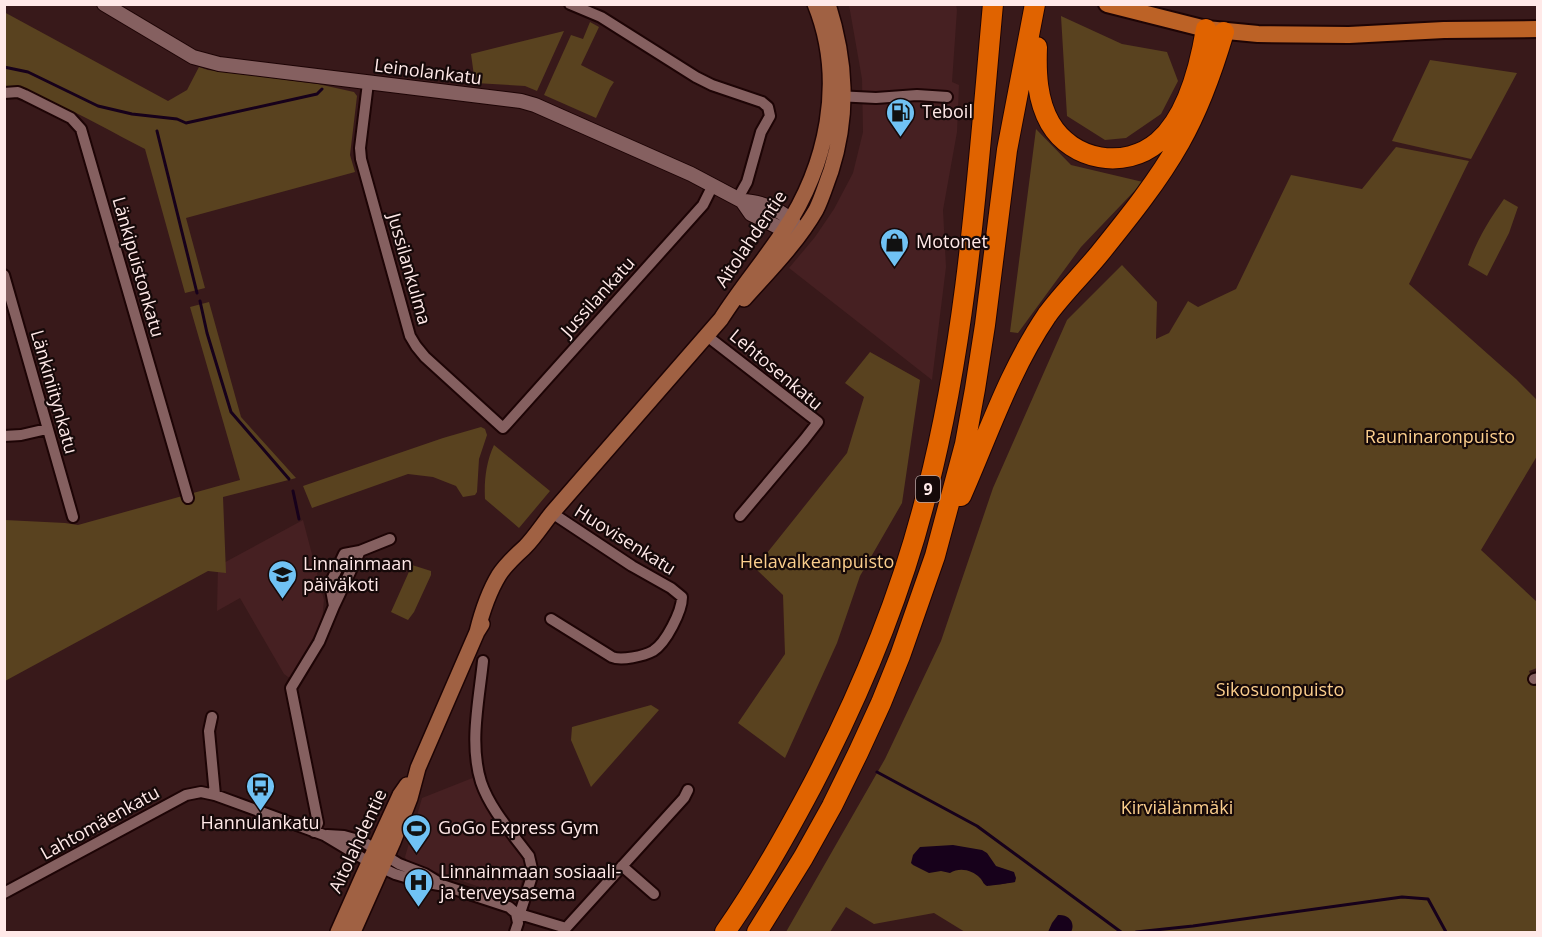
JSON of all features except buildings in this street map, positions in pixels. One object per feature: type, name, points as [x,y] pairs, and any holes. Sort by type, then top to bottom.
[{"type":"highway","name":"9","points":[[725,933],[794,820],[836,739],[872,658],[915,537],[940,436],[961,319],[973,225],[993,4]]},
{"type":"highway","name":"9","points":[[757,933],[803,858],[858,753],[900,656],[935,556],[965,444],[973,400],[1007,150],[1035,6]]},
{"type":"highway","points":[[1035,6],[1037,79],[1049,122],[1068,144],[1092,156],[1106,159],[1119,159],[1146,150],[1158,142],[1172,127],[1194,78],[1203,46],[1215,30]]},
{"type":"highway","points":[[935,556],[1016,368],[1048,314],[1118,231],[1161,172],[1194,116],[1208,81],[1215,30]]},
{"type":"main road","name":"Aitolahdentie","points":[[338,933],[410,798],[418,768],[477,632],[492,609],[525,546],[721,319],[734,297],[787,224],[811,180],[824,142],[829,114],[837,96],[815,4]]},
{"type":"main road","name":"Aitolahdentie","points":[[721,319],[746,297],[787,251],[816,210],[831,170],[838,143],[837,96],[840,51],[828,4]]},
{"type":"main road","points":[[1107,4],[1215,30],[1299,35],[1538,29]]},
{"type":"main road","name":"Aitolahdentie","points":[[353,933],[378,859]]},
{"type":"street","name":"Leinolankatu","points":[[104,4],[193,57],[204,61],[521,101],[535,105],[740,199],[755,201],[801,232]]},
{"type":"street","points":[[570,4],[601,17],[696,77],[712,85],[762,102],[768,107],[770,116],[761,132],[740,199]]},
{"type":"street","name":"Jussilankulma","points":[[368,83],[360,148],[361,159],[410,336],[432,365],[503,428]]},
{"type":"street","name":"Länkipuistonkatu","points":[[4,93],[18,92],[25,95],[70,118],[81,129],[188,498]]},
{"type":"street","points":[[837,96],[947,97]]},
{"type":"street","name":"Jussilankatu","points":[[503,428],[703,205],[713,185]]},
{"type":"street","name":"Länkiniitynkatu","points":[[4,275],[73,517]]},
{"type":"street","name":"Lehtosenkatu","points":[[707,336],[818,422],[740,516]]},
{"type":"street","points":[[4,436],[47,429]]},
{"type":"street","name":"Huovisenkatu","points":[[551,619],[612,657],[625,659],[653,651],[671,628],[682,605],[682,597],[671,588],[632,566],[552,513]]},
{"type":"street","points":[[319,833],[291,688],[319,642],[360,551],[390,540]]},
{"type":"street","points":[[483,661],[476,728],[476,760],[481,782],[493,807],[529,856],[532,864],[533,873],[530,883],[521,909],[516,913]]},
{"type":"street","points":[[212,717],[209,731],[215,795],[319,833],[362,841],[378,859],[425,874],[445,886],[509,907],[516,913],[566,928],[684,798],[688,790]]},
{"type":"street","name":"Lahtomäenkatu","points":[[4,893],[186,795],[201,792],[215,795]]},
{"type":"street","points":[[622,866],[654,894]]},
{"type":"street","points":[[515,933],[518,923],[516,913]]},
{"type":"shaded area","points":[[849,5],[956,5],[952,82],[959,85],[957,132],[943,210],[946,267],[932,380],[789,268],[815,237],[834,209],[853,173],[863,132],[862,79]]},
{"type":"shaded area","name":"Linnainmaan päiväkoti","points":[[303,520],[324,600],[322,621],[291,679],[284,674],[240,598],[217,611],[218,566]]},
{"type":"shaded area","points":[[475,777],[479,791],[524,860],[526,869],[517,895],[512,898],[412,864],[405,857],[422,798]]},
{"type":"shaded area","points":[[953,845],[982,850],[996,866],[1014,872],[1015,882],[987,886],[970,871],[929,873],[911,863],[913,855],[920,847]]},
{"type":"shaded area","points":[[1058,915],[1070,919],[1071,932],[1048,932]]},
{"type":"green space","points":[[4,12],[168,101],[187,90],[199,67],[318,84],[354,92],[357,96],[350,155],[355,172],[186,218],[205,288],[185,293],[145,149],[35,94],[5,86]]},
{"type":"green space","points":[[1061,16],[1122,44],[1167,52],[1178,81],[1161,114],[1126,138],[1105,140],[1067,116]]},
{"type":"green space","points":[[590,22],[599,27],[581,65],[614,82],[596,118],[544,95],[571,35],[583,39]]},
{"type":"green space","points":[[564,31],[537,91],[525,86],[475,83],[471,54]]},
{"type":"green space","points":[[1430,60],[1517,73],[1471,159],[1392,141]]},
{"type":"green space","points":[[1036,129],[1071,165],[1143,182],[1081,247],[1018,333],[1010,332]]},
{"type":"green space","points":[[1396,147],[1469,161],[1409,284],[1537,400],[1537,456],[1481,550],[1537,602],[1537,668],[1529,671],[1535,686],[1538,686],[1537,932],[965,932],[934,913],[874,924],[846,907],[830,932],[786,932],[885,759],[941,641],[993,488],[1067,320],[1122,265],[1157,302],[1156,339],[1169,333],[1188,301],[1198,307],[1236,289],[1291,175],[1362,189]]},
{"type":"green space","points":[[1504,199],[1518,207],[1509,233],[1487,276],[1468,265],[1484,230]]},
{"type":"green space","points":[[209,302],[241,417],[296,478],[223,497],[226,573],[208,571],[5,681],[5,520],[78,525],[240,480],[190,307]]},
{"type":"green space","name":"Helavalkeanpuisto","points":[[870,352],[920,380],[902,503],[860,576],[837,643],[785,758],[738,723],[785,654],[783,595],[755,568],[847,453],[864,397],[845,383]]},
{"type":"green space","points":[[481,427],[485,429],[487,435],[479,459],[475,495],[463,497],[456,486],[433,477],[408,474],[312,508],[303,486],[443,438]]},
{"type":"green space","points":[[494,445],[550,491],[519,528],[485,499],[486,472]]},
{"type":"green space","points":[[412,565],[431,571],[431,575],[408,620],[391,612]]},
{"type":"green space","points":[[651,705],[659,710],[591,787],[571,740],[572,727]]},
{"type":"waterway","points":[[4,67],[28,72],[98,106],[132,114],[177,119],[186,123],[317,94],[322,89]]},
{"type":"waterway","points":[[157,131],[197,293]]},
{"type":"waterway","points":[[200,301],[207,333],[231,412],[289,479]]},
{"type":"waterway","points":[[293,491],[299,519]]},
{"type":"waterway","points":[[877,772],[977,826],[1121,932]]},
{"type":"waterway","points":[[1136,932],[1402,897],[1428,899],[1446,932]]},
{"type":"place","name":"Teboil","points":[[901,138]]},
{"type":"place","name":"Motonet","points":[[895,268]]},
{"type":"place","name":"Linnainmaan päiväkoti","points":[[282,600]]},
{"type":"place","name":"Hannulankatu","points":[[260,812]]},
{"type":"place","name":"GoGo Express Gym","points":[[417,854]]},
{"type":"place","name":"Linnainmaan sosiaali- ja terveysasema","points":[[419,908]]},
{"type":"park label","name":"Rauninaronpuisto","points":[[1440,437]]},
{"type":"park label","name":"Sikosuonpuisto","points":[[1280,690]]},
{"type":"park label","name":"Kirviälänmäki","points":[[1177,808]]}]
